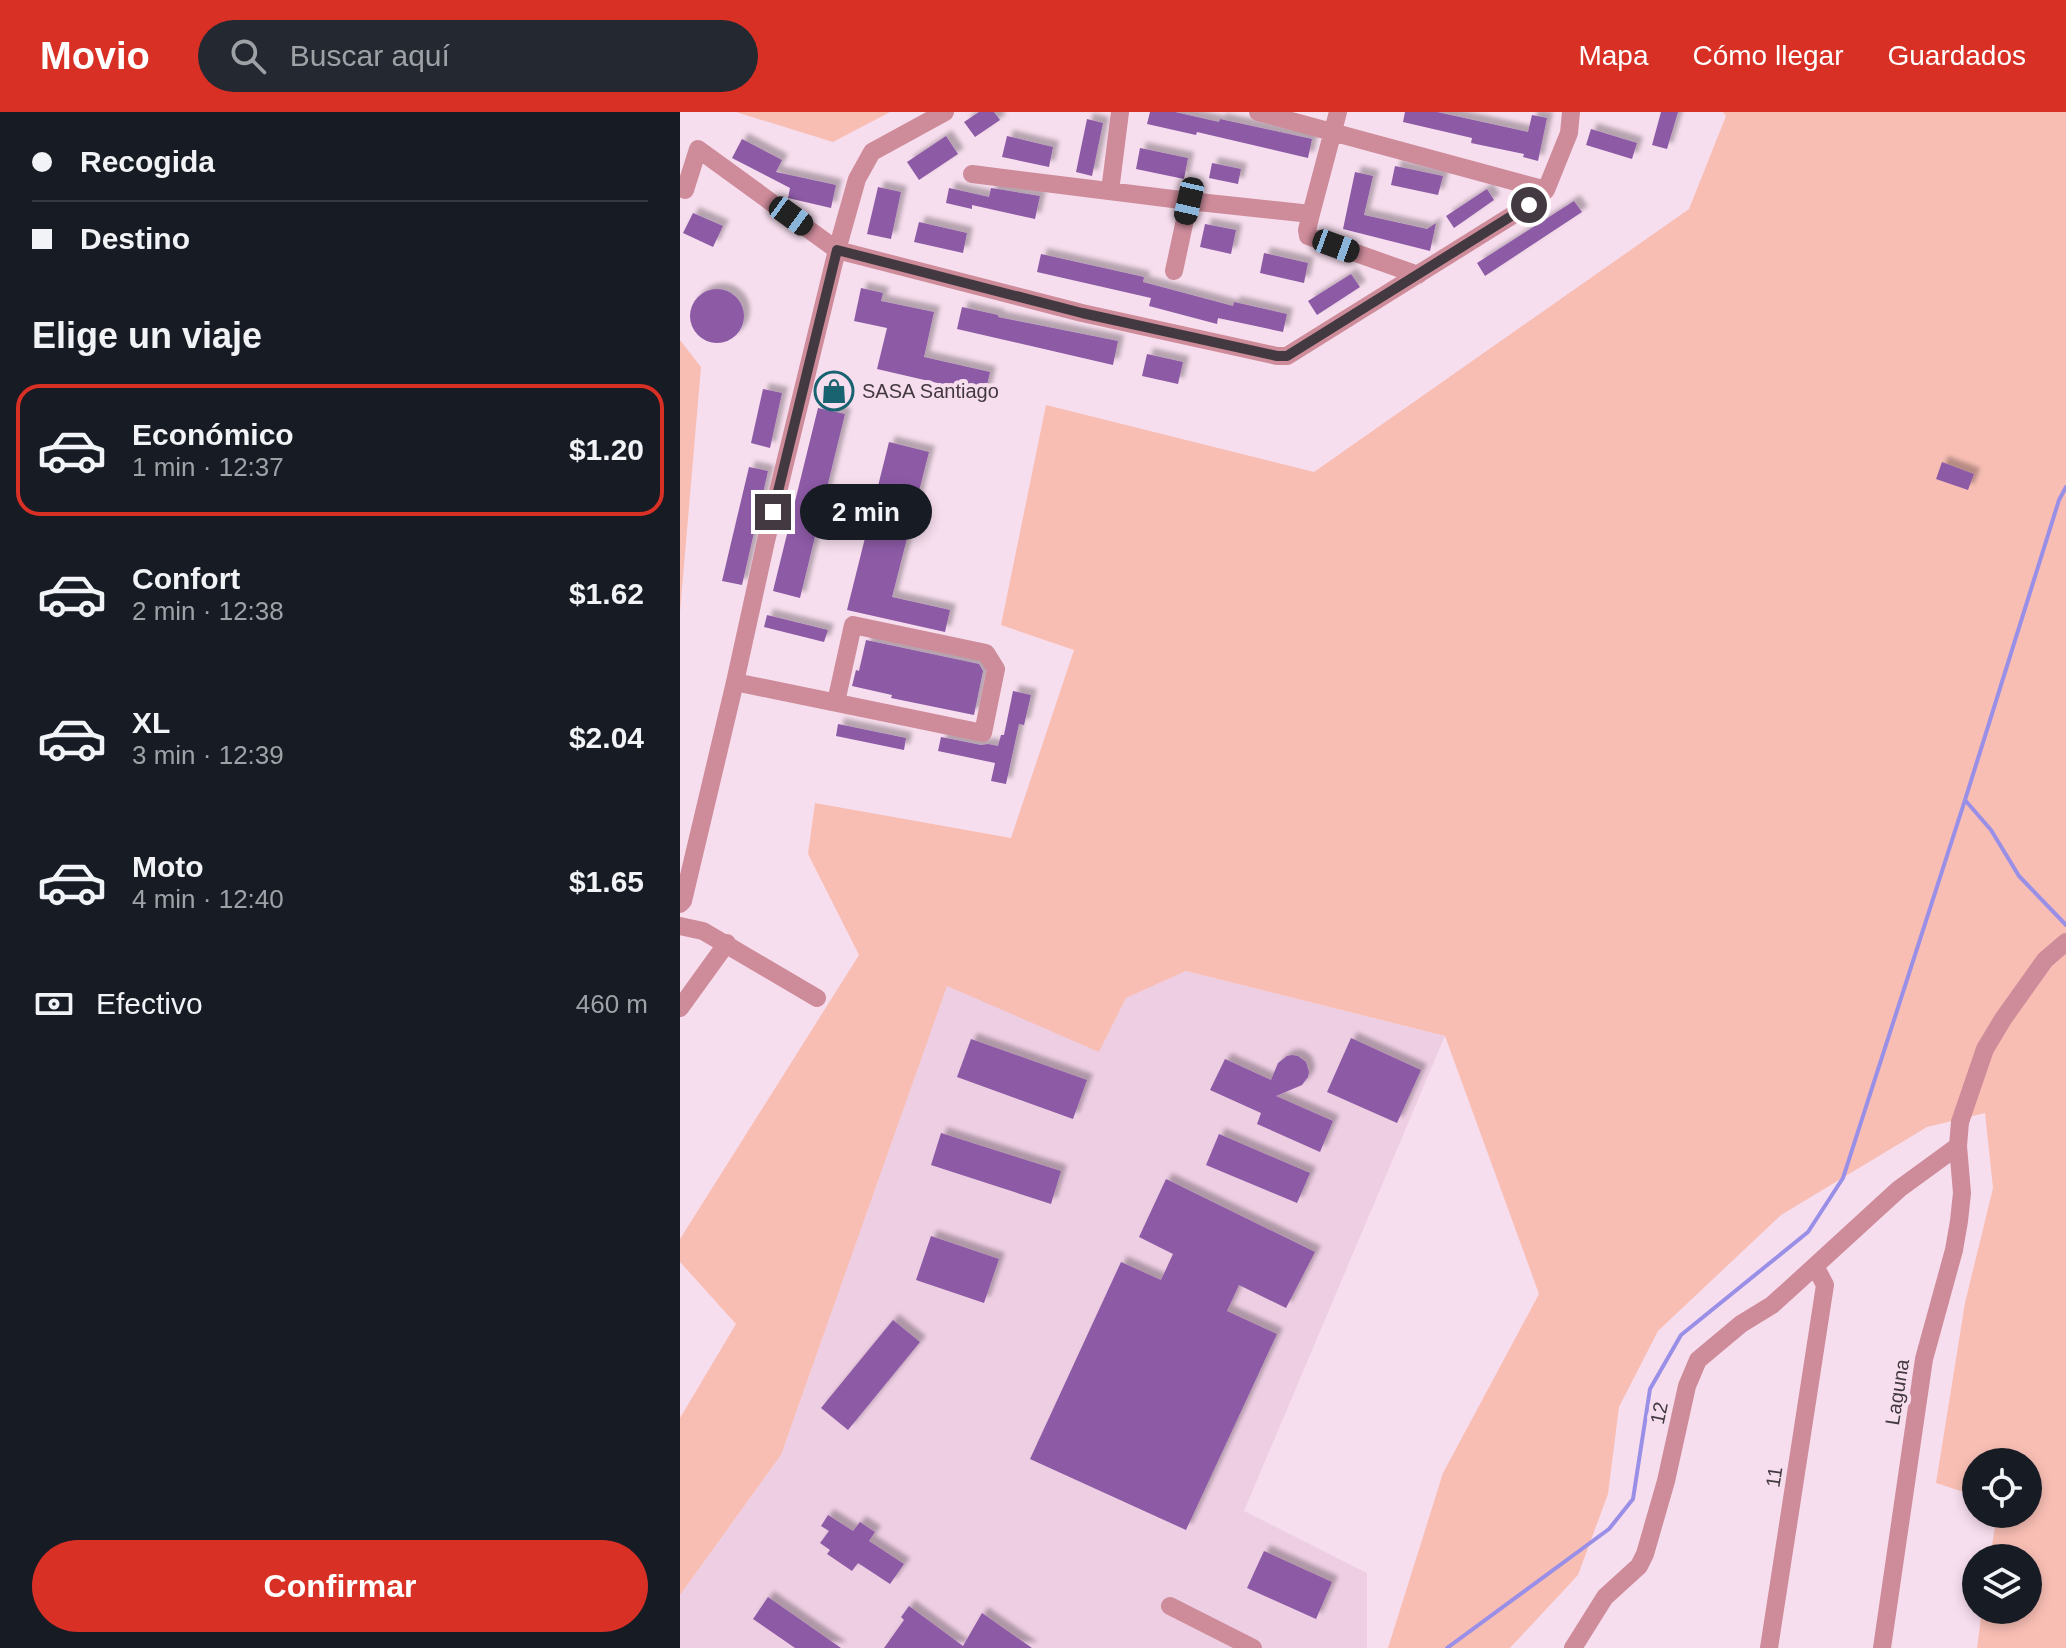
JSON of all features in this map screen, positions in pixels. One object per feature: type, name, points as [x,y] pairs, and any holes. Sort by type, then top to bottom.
[{"type":"street","points":[[680,904],[837,250],[857,179],[872,152],[945,112]]},
{"type":"street","points":[[1110,191],[1120,112]]},
{"type":"street","points":[[1258,112],[1546,190]]},
{"type":"street","points":[[1338,112],[1308,236],[1418,275]]},
{"type":"street","points":[[685,190],[698,149],[837,250],[1082,313],[1287,356],[1529,205],[1546,190],[1569,133],[1571,112]]},
{"type":"street","points":[[972,174],[1311,214]]},
{"type":"street","points":[[1174,271],[1189,201]]},
{"type":"street","points":[[735,682],[983,733],[996,669],[986,653],[853,625],[836,702]]},
{"type":"street","points":[[680,926],[703,931],[727,943],[817,998]]},
{"type":"street","name":"Laguna","points":[[1882,1648],[1924,1359],[1957,1235],[1962,1193],[1958,1146],[1960,1122],[1985,1049],[2045,960],[2066,942]]},
{"type":"street","points":[[680,1008],[727,943]]},
{"type":"street","name":"12","points":[[1573,1648],[1605,1597],[1639,1566],[1645,1554],[1666,1481],[1687,1386],[1698,1360],[1741,1324],[1772,1305],[1899,1189],[1958,1146]]},
{"type":"street","name":"11","points":[[1769,1648],[1822,1313],[1825,1285],[1815,1266]]},
{"type":"street","points":[[1170,1606],[1253,1648]]},
{"type":"shaded area","points":[[736,112],[890,112],[833,142]]},
{"type":"shaded area","points":[[1723,112],[2066,112],[2066,1648],[1977,1648],[1980,1624],[2042,1624],[2042,1544],[1992,1544],[1995,1528],[2042,1528],[2042,1448],[1962,1448],[1962,1491],[1936,1483],[1965,1303],[1993,1188],[1985,1113],[1927,1127],[1781,1215],[1658,1331],[1619,1407],[1608,1494],[1578,1575],[1510,1648],[1388,1648],[1443,1473],[1539,1294],[1445,1036],[1186,971],[1126,998],[1099,1052],[947,986],[781,1455],[680,1595],[680,1418],[736,1324],[680,1262],[680,1239],[859,955],[808,854],[815,803],[1011,838],[1074,650],[1001,625],[1046,405],[1314,472],[1689,209],[1726,116]]},
{"type":"shaded area","points":[[680,340],[701,367],[680,612]]},
{"type":"shaded area","points":[[1186,971],[1445,1036],[1244,1511],[1367,1573],[1367,1648],[680,1648],[680,1595],[781,1455],[947,985],[1099,1051],[1126,998]]},
{"type":"building","points":[[979,112],[994,112],[1000,120],[975,137],[964,122]]},
{"type":"building","points":[[1150,112],[1175,112],[1219,122],[1220,119],[1312,139],[1308,158],[1197,132],[1196,135],[1147,124]]},
{"type":"building","points":[[1405,112],[1437,112],[1528,132],[1532,115],[1547,118],[1538,161],[1523,157],[1524,154],[1471,143],[1472,138],[1403,122]]},
{"type":"building","points":[[1661,112],[1678,112],[1667,149],[1652,145]]},
{"type":"building","points":[[1087,119],[1103,123],[1092,176],[1076,172]]},
{"type":"building","points":[[1591,129],[1637,143],[1632,159],[1586,145]]},
{"type":"building","points":[[946,136],[958,154],[919,180],[907,162]]},
{"type":"building","points":[[1007,136],[1053,147],[1049,167],[1002,157]]},
{"type":"building","points":[[742,139],[782,160],[776,172],[836,185],[831,208],[788,198],[790,188],[732,158]]},
{"type":"building","points":[[1140,148],[1188,158],[1184,179],[1136,169]]},
{"type":"building","points":[[1212,163],[1241,169],[1238,184],[1209,178]]},
{"type":"building","points":[[1395,166],[1443,176],[1438,195],[1391,185]]},
{"type":"building","points":[[1355,172],[1373,176],[1364,215],[1427,229],[1436,223],[1430,251],[1343,229]]},
{"type":"building","points":[[878,187],[901,192],[891,239],[867,234]]},
{"type":"building","points":[[949,188],[989,197],[991,188],[1040,196],[1035,219],[972,205],[972,209],[946,203]]},
{"type":"building","points":[[1487,189],[1494,200],[1454,228],[1446,216]]},
{"type":"building","points":[[1574,201],[1582,212],[1485,276],[1477,263]]},
{"type":"building","points":[[693,213],[723,226],[713,247],[683,233]]},
{"type":"building","points":[[919,222],[967,233],[963,253],[914,242]]},
{"type":"building","points":[[1205,224],[1236,230],[1231,254],[1200,247]]},
{"type":"building","points":[[1264,253],[1308,263],[1304,283],[1260,273]]},
{"type":"building","points":[[1041,254],[1144,277],[1143,282],[1233,306],[1234,302],[1287,314],[1283,332],[1218,318],[1217,324],[1149,306],[1151,298],[1037,272]]},
{"type":"building","points":[[1351,274],[1360,287],[1317,315],[1308,301]]},
{"type":"building","points":[[861,288],[883,293],[881,301],[934,312],[924,357],[990,372],[985,394],[877,369],[887,328],[854,321]]},
{"type":"building","points":[[717,289],[736,297],[744,316],[736,335],[717,343],[698,335],[690,316],[698,297]]},
{"type":"building","points":[[962,307],[1118,341],[1113,365],[957,329]]},
{"type":"building","points":[[1147,354],[1183,362],[1178,384],[1142,376]]},
{"type":"building","points":[[763,389],[782,393],[770,448],[751,443]]},
{"type":"building","points":[[818,408],[845,414],[800,598],[773,591]]},
{"type":"building","points":[[889,442],[929,452],[892,597],[950,610],[945,632],[847,610]]},
{"type":"building","points":[[1942,462],[1974,474],[1968,490],[1936,479]]},
{"type":"building","points":[[749,467],[768,471],[742,585],[722,581]]},
{"type":"building","points":[[767,615],[828,630],[824,642],[764,627]]},
{"type":"building","points":[[866,640],[979,664],[983,671],[974,715],[891,698],[892,695],[852,686]]},
{"type":"building","points":[[1013,691],[1031,695],[1024,725],[1019,724],[1006,784],[991,781],[995,763],[938,751],[941,737],[998,746],[1001,735],[1004,735]]},
{"type":"building","points":[[838,724],[906,738],[904,750],[836,736]]},
{"type":"building","points":[[1351,1038],[1421,1070],[1397,1123],[1327,1092]]},
{"type":"building","points":[[971,1039],[1087,1080],[1073,1119],[957,1077]]},
{"type":"building","points":[[1292,1055],[1306,1062],[1308,1077],[1302,1085],[1276,1096],[1333,1121],[1320,1152],[1257,1124],[1261,1113],[1210,1090],[1225,1059],[1271,1080],[1278,1063]]},
{"type":"building","points":[[941,1133],[1061,1171],[1051,1204],[931,1165]]},
{"type":"building","points":[[1219,1134],[1310,1173],[1297,1203],[1206,1165]]},
{"type":"building","points":[[1166,1179],[1315,1252],[1286,1308],[1239,1285],[1227,1311],[1277,1334],[1186,1530],[1030,1459],[1121,1262],[1161,1280],[1173,1254],[1139,1237]]},
{"type":"building","points":[[931,1236],[999,1259],[984,1303],[916,1280]]},
{"type":"building","points":[[893,1320],[920,1342],[848,1430],[821,1408]]},
{"type":"building","points":[[828,1515],[853,1531],[860,1522],[875,1532],[869,1541],[904,1564],[890,1584],[858,1563],[852,1571],[827,1554],[830,1550],[820,1543],[829,1531],[821,1526]]},
{"type":"building","points":[[1264,1551],[1332,1582],[1316,1619],[1247,1588]]},
{"type":"building","points":[[768,1597],[841,1648],[795,1648],[753,1619]]},
{"type":"building","points":[[909,1606],[963,1646],[982,1613],[1032,1648],[884,1648],[904,1620],[901,1617]]},
{"type":"waterway","points":[[1447,1648],[1609,1529],[1633,1499],[1650,1389],[1681,1335],[1808,1232],[1843,1178],[2059,500],[2066,487]]},
{"type":"waterway","points":[[1965,800],[1991,830],[2019,876],[2066,925]]},
{"type":"place","name":"SASA Santiago","points":[[834,391]]},
{"type":"route","points":[[773,512],[837,250],[1082,313],[1287,356],[1529,205]]}]
